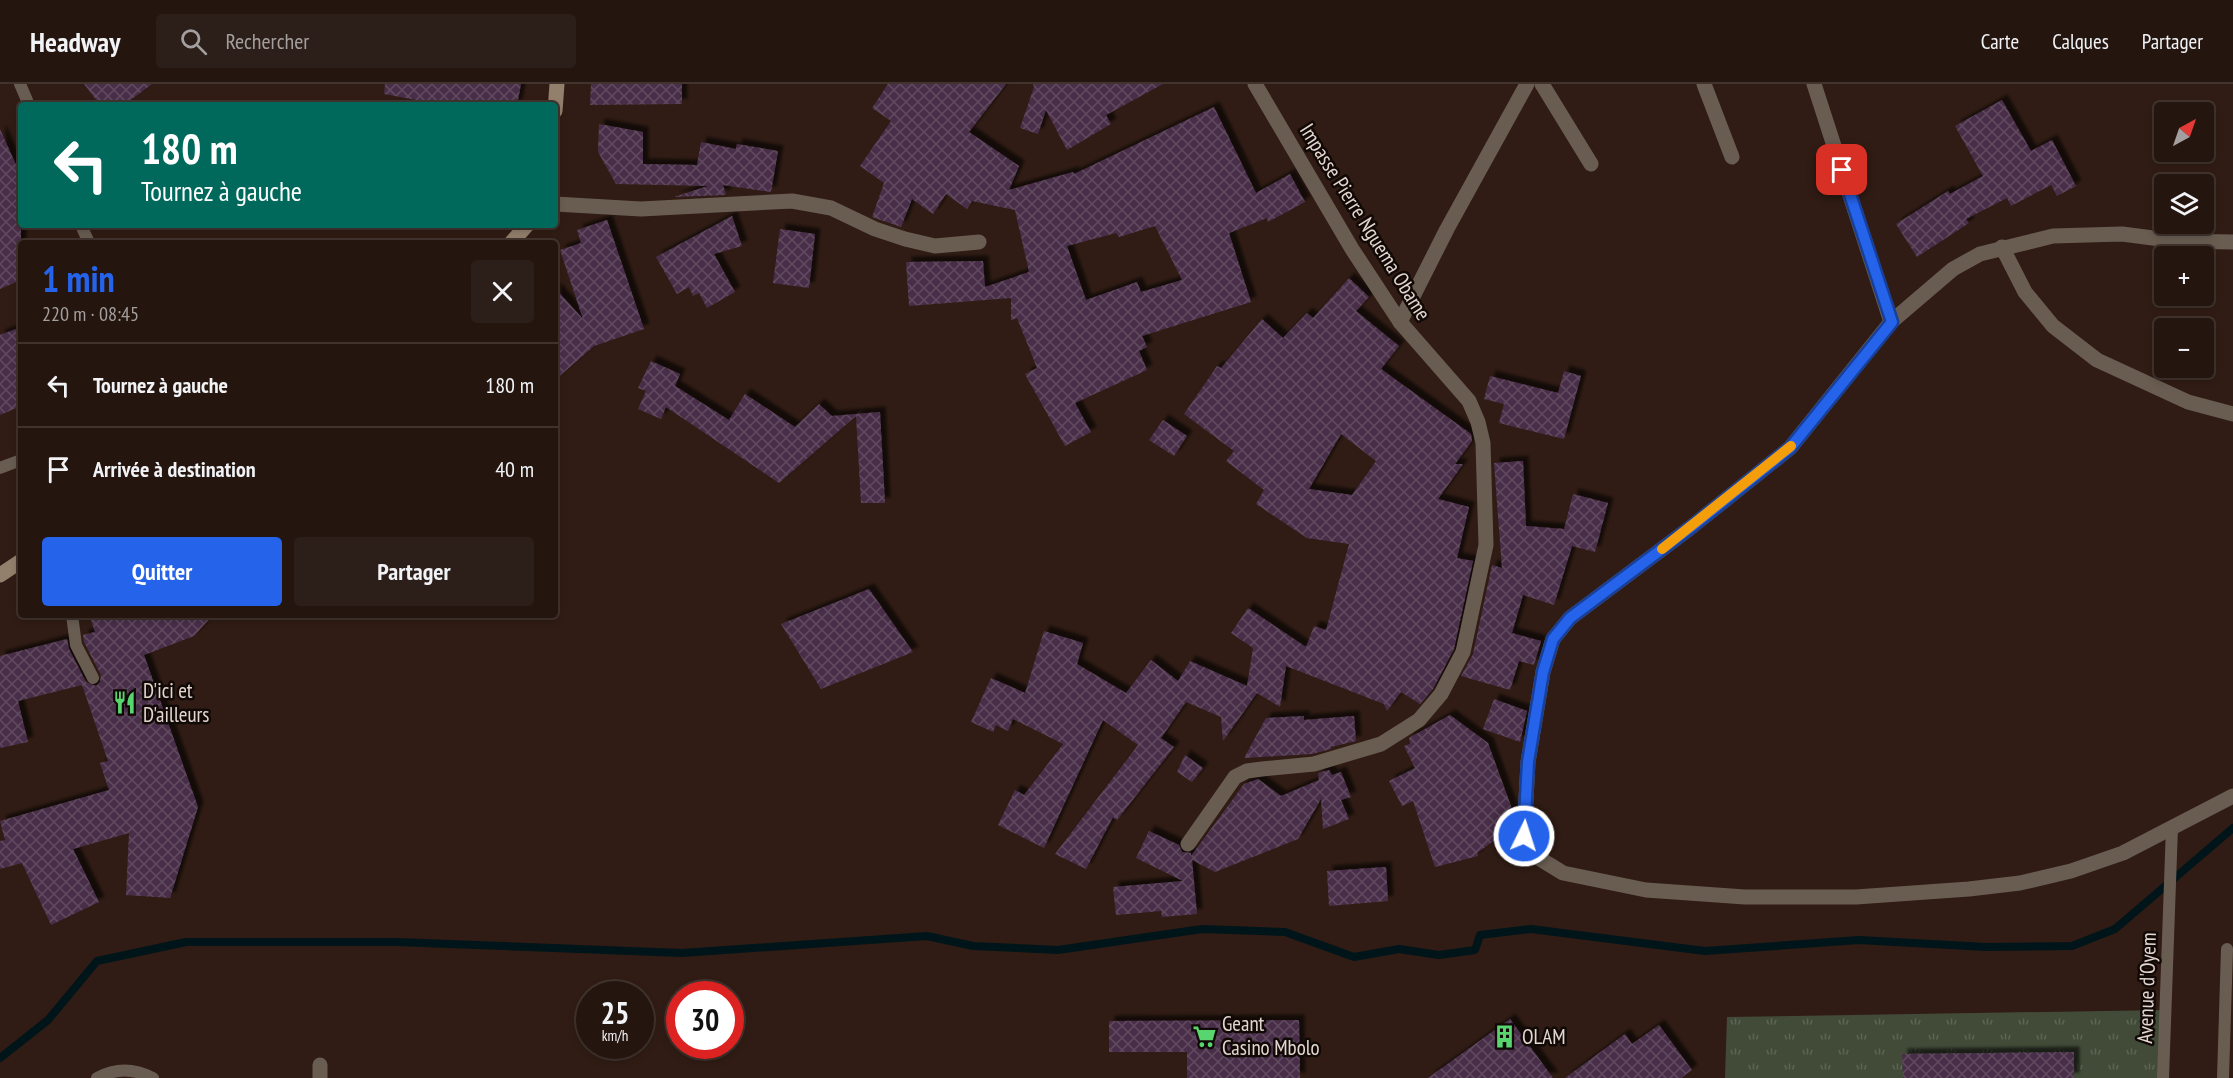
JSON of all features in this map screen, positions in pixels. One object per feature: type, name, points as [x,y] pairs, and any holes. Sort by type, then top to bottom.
[{"type":"main road","points":[[556,102],[557,84]]},
{"type":"main road","points":[[514,240],[524,228]]},
{"type":"main road","points":[[0,575],[18,563]]},
{"type":"street","name":"Impasse Pierre Nguema Obame","points":[[1188,844],[1230,785],[1241,774],[1262,769],[1314,764],[1381,744],[1403,732],[1431,708],[1463,652],[1486,545],[1483,443],[1478,422],[1469,401],[1400,322],[1352,249],[1255,84]]},
{"type":"street","points":[[1400,322],[1447,229],[1527,84]]},
{"type":"street","points":[[1542,84],[1592,164]]},
{"type":"street","points":[[1704,84],[1732,157]]},
{"type":"street","points":[[1814,84],[1892,322]]},
{"type":"street","points":[[558,204],[641,209],[792,201],[831,208],[875,229],[935,246],[979,242]]},
{"type":"street","points":[[2233,242],[2176,241],[2122,234],[2053,236],[1980,254],[1953,269],[1892,322],[1790,448],[1690,528],[1570,618],[1553,639],[1543,672],[1528,762],[1524,836],[1537,857],[1563,873],[1646,890],[1745,897],[1856,897],[2020,883],[2104,862],[2233,796]]},
{"type":"street","points":[[2002,247],[2025,292],[2053,326],[2097,360],[2188,402],[2233,414]]},
{"type":"lane","points":[[20,84],[28,102]]},
{"type":"lane","points":[[0,468],[18,461]]},
{"type":"lane","points":[[72,618],[76,645],[93,678]]},
{"type":"lane","name":"Avenue d'Oyem","points":[[2163,1078],[2172,827]]},
{"type":"lane","points":[[2223,1078],[2227,949]]},
{"type":"lane","points":[[97,1078],[112,1070],[138,1071],[153,1078]]},
{"type":"green space","points":[[2166,1010],[2163,1078],[1725,1078],[1727,1017]]},
{"type":"building","points":[[84,84],[152,84],[128,102],[98,102]]},
{"type":"building","points":[[385,84],[521,84],[518,102],[427,102],[384,94]]},
{"type":"building","points":[[591,84],[682,84],[682,104],[590,105]]},
{"type":"building","points":[[888,84],[1006,84],[969,132],[1019,166],[1009,190],[1073,172],[1074,174],[1214,107],[1256,193],[1290,174],[1305,202],[1268,222],[1267,218],[1229,233],[1251,302],[1142,336],[1147,347],[1139,351],[1147,370],[1075,403],[1091,432],[1065,446],[1025,374],[1037,368],[1017,318],[1011,320],[1011,298],[909,306],[906,262],[983,261],[985,287],[1029,272],[1015,210],[972,201],[967,209],[946,194],[933,214],[912,199],[901,227],[872,217],[884,183],[860,166],[891,121],[872,108]],"holes":[[[1155,226],[1182,280],[1141,292],[1137,282],[1086,300],[1067,246],[1116,233],[1119,237]]]},
{"type":"building","points":[[1033,84],[1163,84],[1106,115],[1111,124],[1067,150],[1046,110],[1038,134],[1020,128],[1034,87]]},
{"type":"building","points":[[2002,100],[2031,151],[2052,140],[2076,186],[2057,196],[2051,185],[2011,206],[2007,198],[1966,219],[1969,223],[1917,257],[1896,224],[1948,191],[1950,194],[1983,176],[1955,126]]},
{"type":"building","points":[[599,124],[643,132],[643,164],[697,165],[701,142],[736,149],[737,144],[778,151],[771,192],[723,185],[726,195],[674,197],[708,186],[616,184],[598,152]]},
{"type":"building","points":[[0,129],[18,169],[18,228],[21,228],[21,240],[18,240],[18,281],[0,289]]},
{"type":"building","points":[[732,216],[742,246],[714,254],[735,292],[707,308],[699,293],[693,296],[689,287],[677,294],[656,257]]},
{"type":"building","points":[[607,220],[644,329],[594,346],[558,377],[558,291],[583,319],[560,250],[581,243],[577,230]]},
{"type":"building","points":[[780,229],[815,234],[809,288],[773,283]]},
{"type":"building","points":[[1349,278],[1369,297],[1356,311],[1399,346],[1381,369],[1471,434],[1472,441],[1455,464],[1463,464],[1438,499],[1469,507],[1457,558],[1473,561],[1454,649],[1433,689],[1420,704],[1401,692],[1387,711],[1384,704],[1286,666],[1280,707],[1257,693],[1223,741],[1221,717],[1186,702],[1161,738],[1174,747],[1117,820],[1113,817],[1086,869],[1055,854],[1138,745],[1103,720],[1044,848],[998,825],[1015,790],[1024,795],[1063,744],[1013,719],[1008,731],[996,725],[993,732],[971,722],[991,678],[1025,693],[1044,631],[1083,643],[1077,664],[1126,693],[1151,660],[1178,681],[1190,661],[1247,686],[1253,648],[1231,633],[1248,608],[1306,647],[1314,626],[1326,630],[1349,544],[1307,538],[1256,504],[1264,490],[1226,461],[1234,451],[1184,414],[1217,366],[1221,368],[1262,319],[1283,338],[1307,313],[1313,318]],"holes":[[[1341,434],[1376,461],[1352,495],[1309,489]]]},
{"type":"building","points":[[18,328],[18,407],[0,415],[0,335]]},
{"type":"building","points":[[651,361],[680,374],[675,386],[729,420],[745,394],[795,427],[819,404],[832,416],[880,412],[885,503],[861,503],[856,416],[779,483],[666,407],[661,419],[638,409],[646,391],[638,388]]},
{"type":"building","points":[[1564,371],[1581,376],[1564,439],[1499,423],[1504,404],[1484,399],[1490,376],[1558,393]]},
{"type":"building","points":[[1163,420],[1187,436],[1174,456],[1149,440]]},
{"type":"building","points":[[1523,461],[1526,526],[1564,529],[1573,494],[1608,503],[1595,552],[1572,546],[1554,605],[1523,595],[1512,633],[1541,641],[1534,665],[1519,661],[1510,690],[1461,676],[1473,654],[1492,565],[1502,568],[1494,463]]},
{"type":"building","points":[[869,589],[913,652],[821,689],[781,624]]},
{"type":"building","points":[[90,618],[210,618],[194,636],[144,655],[198,807],[170,898],[126,895],[129,833],[73,849],[99,902],[51,925],[22,863],[0,869],[0,841],[5,840],[0,821],[109,790],[100,763],[108,761],[82,685],[18,701],[28,742],[0,748],[0,656],[67,639],[69,649],[86,682],[96,686],[100,682],[101,675],[84,642],[83,635],[95,632]]},
{"type":"building","points":[[1494,699],[1527,711],[1520,742],[1483,729]]},
{"type":"building","points":[[1450,715],[1488,743],[1515,817],[1501,823],[1502,835],[1477,853],[1478,856],[1435,867],[1413,801],[1402,806],[1389,781],[1415,768],[1404,746],[1410,744],[1409,738]]},
{"type":"building","points":[[1304,716],[1304,720],[1354,716],[1356,741],[1312,754],[1244,758],[1266,718]]},
{"type":"building","points":[[1185,755],[1203,768],[1192,782],[1177,772]]},
{"type":"building","points":[[1329,770],[1332,775],[1341,772],[1351,797],[1341,800],[1349,819],[1323,829],[1321,799],[1298,839],[1215,872],[1192,860],[1197,914],[1162,917],[1161,911],[1116,915],[1113,887],[1183,881],[1136,858],[1149,831],[1179,845],[1182,852],[1191,853],[1191,856],[1244,784],[1258,779],[1281,796],[1319,780],[1318,773]]},
{"type":"building","points":[[1386,867],[1388,901],[1329,906],[1327,871]]},
{"type":"building","name":"OLAM","points":[[1510,1019],[1553,1078],[1428,1078]]},
{"type":"building","name":"Geant Casino Mbolo","points":[[1299,1020],[1300,1078],[1187,1078],[1187,1052],[1109,1052],[1109,1021]]},
{"type":"building","points":[[1659,1025],[1692,1070],[1681,1078],[1565,1078],[1625,1034],[1632,1044]]},
{"type":"building","points":[[2074,1052],[2074,1078],[1903,1078],[1902,1054]]},
{"type":"waterway","points":[[0,1058],[48,1020],[97,961],[186,942],[397,942],[682,953],[927,936],[973,946],[1058,950],[1202,929],[1285,932],[1354,957],[1399,949],[1439,955],[1475,950],[1480,935],[1531,929],[1705,951],[1859,940],[1986,947],[2072,946],[2115,929],[2233,828]]},
{"type":"slow traffic","points":[[1662,549],[1791,446]]},
{"type":"place","name":"D'ici et D'ailleurs","points":[[125,703]]},
{"type":"place","name":"Geant Casino Mbolo","points":[[1204,1036]]},
{"type":"place","name":"OLAM","points":[[1504,1037]]},
{"type":"route","points":[[1524,836],[1528,762],[1543,672],[1553,639],[1570,618],[1690,528],[1790,448],[1892,322],[1842,170]]}]
